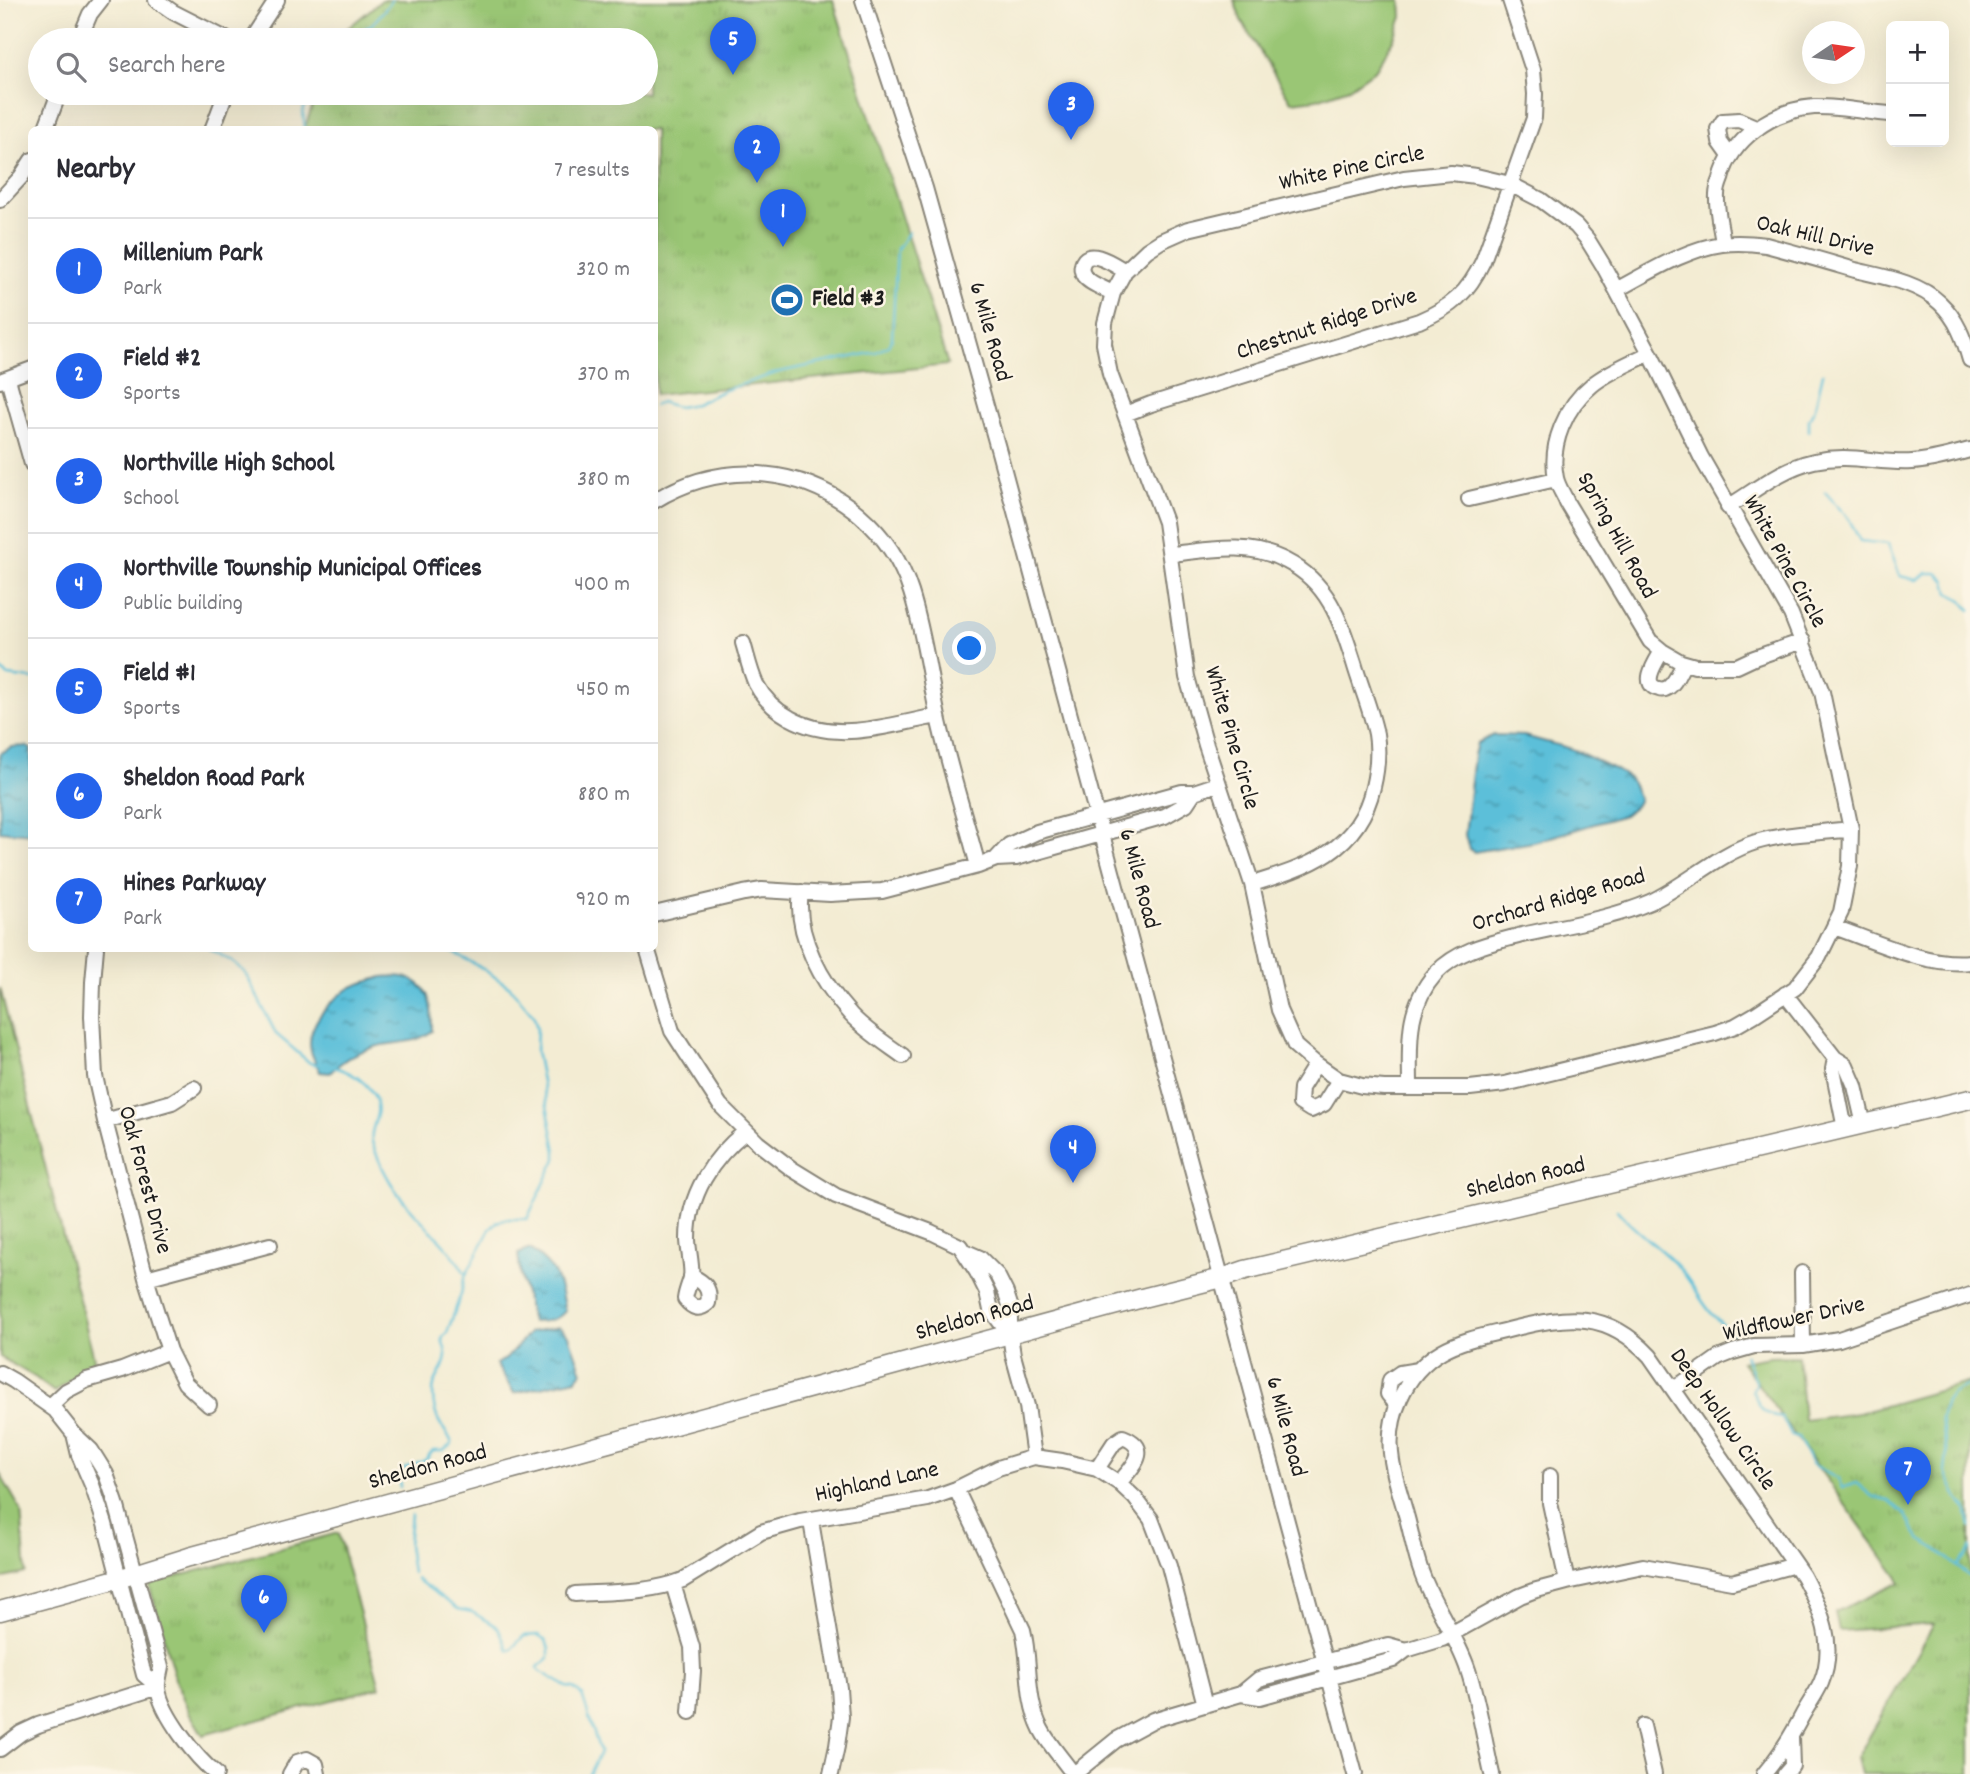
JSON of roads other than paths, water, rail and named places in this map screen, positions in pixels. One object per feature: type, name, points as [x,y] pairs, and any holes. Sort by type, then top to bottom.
[{"type":"main road","name":"Sheldon Road","points":[[0,1611],[1245,1270],[1970,1099]]},
{"type":"street","points":[[84,28],[90,14],[101,0]]},
{"type":"street","points":[[156,0],[204,28]]},
{"type":"street","points":[[259,28],[277,0]]},
{"type":"street","name":"6 Mile Road","points":[[863,0],[925,188],[1016,511],[1355,1774]]},
{"type":"street","name":"Chestnut Ridge Drive","points":[[1125,414],[1419,321],[1448,307],[1466,290],[1483,261],[1531,128],[1535,94],[1533,70],[1510,0]]},
{"type":"street","points":[[47,126],[54,105]]},
{"type":"street","points":[[214,126],[221,105]]},
{"type":"street","points":[[1723,243],[1717,195],[1723,171],[1734,149],[1758,128],[1778,117],[1806,108],[1886,114]]},
{"type":"street","points":[[1730,156],[1720,142],[1718,129],[1723,121],[1739,120],[1758,128]]},
{"type":"street","points":[[0,200],[28,166]]},
{"type":"street","name":"White Pine Circle","points":[[1451,173],[1510,184],[1541,200],[1576,226],[1618,289],[1700,457],[1791,614],[1822,692],[1851,829],[1850,866],[1841,912],[1819,957],[1795,988],[1735,1026],[1691,1040],[1497,1086],[1362,1086],[1339,1080],[1295,1046],[1279,1010],[1252,884],[1200,727],[1187,677],[1165,522],[1110,374],[1104,345],[1105,323],[1113,293],[1125,271],[1147,250],[1181,232],[1404,177],[1451,173]]},
{"type":"street","name":"Oak Hill Drive","points":[[1618,289],[1685,255],[1723,243],[1766,245],[1915,287],[1939,302],[1949,313],[1962,334],[1970,360]]},
{"type":"street","points":[[1113,293],[1086,278],[1082,269],[1083,263],[1089,258],[1100,257],[1125,271]]},
{"type":"street","name":"Spring Hill Road","points":[[1650,353],[1593,384],[1569,411],[1558,437],[1555,454],[1556,480],[1567,503],[1650,641],[1662,652],[1695,666],[1737,666],[1803,640]]},
{"type":"street","points":[[28,371],[4,380],[28,452]]},
{"type":"street","points":[[1728,507],[1780,474],[1811,462],[1844,457],[1911,462],[1970,450]]},
{"type":"street","points":[[658,499],[686,484],[734,474],[760,474],[797,480],[826,492],[851,507],[886,542],[907,580],[924,641],[937,716],[978,866]]},
{"type":"street","points":[[1469,499],[1556,480]]},
{"type":"street","points":[[1171,554],[1246,548],[1285,560],[1310,578],[1324,592],[1335,610],[1376,734],[1378,759],[1372,795],[1351,833],[1319,860],[1252,884]]},
{"type":"street","points":[[743,643],[756,683],[764,696],[777,711],[804,726],[839,732],[937,716]]},
{"type":"street","points":[[1662,652],[1650,673],[1654,688],[1667,688],[1673,683],[1684,663]]},
{"type":"street","points":[[658,913],[762,890],[830,894],[882,891],[978,866],[996,859],[1009,845],[1037,832],[1219,784]]},
{"type":"street","name":"White Pine Circle","points":[[996,859],[1016,858],[1165,816],[1186,804],[1194,792]]},
{"type":"street","name":"Orchard Ridge Road","points":[[1409,1088],[1410,1032],[1414,1010],[1423,990],[1438,971],[1457,956],[1483,945],[1650,902],[1723,857],[1757,842],[1851,829]]},
{"type":"street","points":[[801,891],[799,905],[803,927],[812,955],[824,978],[852,1017],[903,1056]]},
{"type":"street","points":[[1834,927],[1926,959],[1958,964],[1970,962]]},
{"type":"street","name":"Oak Forest Drive","points":[[96,952],[92,1016],[95,1076],[104,1121],[146,1278],[169,1351],[185,1383],[209,1405]]},
{"type":"street","points":[[649,952],[672,1031],[720,1105],[758,1143],[792,1169],[836,1196],[931,1232],[951,1241],[964,1251],[987,1292],[991,1310],[1010,1335],[1027,1406],[1034,1457]]},
{"type":"street","points":[[1784,994],[1835,1058],[1846,1065],[1855,1086],[1864,1125]]},
{"type":"street","points":[[1835,1058],[1833,1069],[1845,1129]]},
{"type":"street","points":[[1316,1064],[1301,1088],[1300,1103],[1311,1110],[1324,1104],[1339,1080]]},
{"type":"street","points":[[104,1121],[172,1102],[194,1088]]},
{"type":"street","points":[[691,1276],[689,1219],[695,1198],[704,1176],[716,1159],[746,1131]]},
{"type":"street","points":[[146,1278],[270,1245]]},
{"type":"street","points":[[1802,1273],[1803,1345]]},
{"type":"street","name":"Wildflower Drive","points":[[1674,1389],[1718,1358],[1733,1352],[1754,1346],[1803,1345],[1839,1339],[1970,1295]]},
{"type":"street","name":"Deep Hollow Circle","points":[[1492,1774],[1468,1670],[1422,1575],[1394,1471],[1391,1431],[1396,1405],[1418,1370],[1438,1354],[1462,1342],[1544,1321],[1580,1319],[1607,1325],[1635,1342],[1650,1356],[1795,1564],[1818,1604],[1826,1631],[1827,1656],[1821,1683],[1782,1752],[1764,1774]]},
{"type":"street","points":[[50,1406],[66,1391],[87,1380],[122,1370],[169,1351]]},
{"type":"street","points":[[0,1373],[50,1406],[74,1434],[79,1455],[127,1576],[144,1675],[158,1687],[163,1704],[191,1749],[216,1774]]},
{"type":"street","points":[[1097,1469],[1114,1443],[1124,1437],[1133,1441],[1139,1448],[1139,1457],[1119,1483]]},
{"type":"street","name":"Highland Lane","points":[[576,1594],[629,1591],[673,1584],[761,1532],[800,1521],[928,1499],[999,1468],[1034,1457],[1062,1461],[1097,1469],[1119,1483],[1151,1519],[1169,1566],[1205,1705]]},
{"type":"street","points":[[1549,1476],[1550,1503],[1567,1582]]},
{"type":"street","points":[[956,1489],[1023,1630],[1034,1713],[1041,1729],[1074,1774],[1116,1740],[1153,1720],[1241,1694],[1259,1679],[1388,1645],[1406,1650]]},
{"type":"street","points":[[811,1521],[839,1688],[841,1717],[831,1774]]},
{"type":"street","points":[[1241,1694],[1260,1697],[1393,1660],[1406,1650],[1442,1639],[1520,1596],[1567,1582],[1643,1566],[1732,1582],[1795,1564]]},
{"type":"street","points":[[673,1584],[692,1647],[690,1712]]},
{"type":"street","points":[[0,1749],[38,1725],[158,1687]]},
{"type":"street","points":[[1643,1726],[1654,1774]]},
{"type":"street","name":"Deep Hollow Circle","points":[[1785,1774],[1792,1766],[1791,1737]]},
{"type":"street","points":[[290,1774],[297,1762],[307,1759],[316,1764],[318,1774]]},
{"type":"water","points":[[1494,735],[1524,736],[1572,749],[1630,779],[1639,799],[1624,815],[1534,842],[1474,852],[1469,849],[1465,835],[1474,755],[1477,743]]},
{"type":"water","points":[[12,747],[28,747],[28,834],[0,831],[0,753]]},
{"type":"water","points":[[402,976],[420,985],[431,1006],[432,1031],[413,1041],[364,1051],[346,1059],[330,1073],[320,1072],[310,1041],[315,1023],[327,1007],[350,988],[382,977]]},
{"type":"water","points":[[530,1249],[552,1269],[558,1282],[565,1311],[554,1319],[532,1322],[518,1254]]},
{"type":"water","points":[[559,1327],[569,1336],[582,1372],[576,1379],[514,1393],[496,1364],[506,1359],[530,1332]]},
{"type":"waterway","points":[[366,28],[381,15],[392,0]]},
{"type":"waterway","points":[[305,105],[305,126]]},
{"type":"waterway","points":[[658,403],[678,407],[695,404],[725,390],[779,372],[876,352],[888,346],[892,338],[897,249],[909,232]]},
{"type":"waterway","points":[[1809,431],[1809,419],[1815,408],[1823,373]]},
{"type":"waterway","points":[[1825,492],[1849,519],[1860,541],[1888,544],[1900,576],[1917,580],[1927,573],[1937,573],[1946,581],[1949,593],[1961,599],[1970,610]]},
{"type":"waterway","points":[[0,670],[9,676],[28,678]]},
{"type":"waterway","points":[[215,952],[245,972],[276,1034],[310,1063],[320,1065]]},
{"type":"waterway","points":[[400,1487],[399,1477],[405,1468],[425,1461],[433,1451],[443,1451],[452,1444],[437,1417],[433,1392],[445,1360],[442,1338],[447,1333],[464,1279],[490,1229],[497,1222],[527,1219],[556,1159],[536,1051],[537,1029],[534,1016],[510,987],[452,952]]},
{"type":"waterway","points":[[334,1067],[350,1073],[364,1083],[375,1097],[377,1114],[372,1141],[386,1175],[399,1195],[445,1245],[466,1275]]},
{"type":"waterway","points":[[1617,1210],[1680,1269],[1708,1309],[1741,1345]]},
{"type":"waterway","points":[[1745,1355],[1756,1384],[1752,1390],[1760,1407],[1769,1414],[1782,1417],[1791,1435],[1798,1437],[1812,1464],[1838,1478],[1842,1488],[1856,1483],[1873,1497],[1888,1500],[1906,1515],[1921,1540],[1970,1577]]},
{"type":"waterway","points":[[1970,1384],[1952,1394],[1946,1401],[1941,1418],[1947,1453],[1945,1472],[1959,1501],[1966,1508],[1970,1526]]},
{"type":"waterway","points":[[411,1515],[408,1544],[412,1573]]},
{"type":"waterway","points":[[1958,1565],[1970,1548]]},
{"type":"waterway","points":[[416,1579],[458,1609],[472,1612],[494,1625],[508,1650],[524,1636],[538,1635],[546,1640],[549,1658],[538,1670],[582,1695],[600,1752],[589,1774]]},
{"type":"place","name":"Field #1","points":[[733,75]]},
{"type":"place","name":"Northville High School","points":[[1071,140]]},
{"type":"place","name":"Field #2","points":[[757,183]]},
{"type":"place","name":"Millenium Park","points":[[783,247]]},
{"type":"place","name":"Field #3","points":[[787,300]]},
{"type":"place","name":"Northville Township Municipal Offices","points":[[1073,1183]]},
{"type":"place","name":"Hines Parkway","points":[[1908,1505]]},
{"type":"place","name":"Sheldon Road Park","points":[[264,1633]]}]
